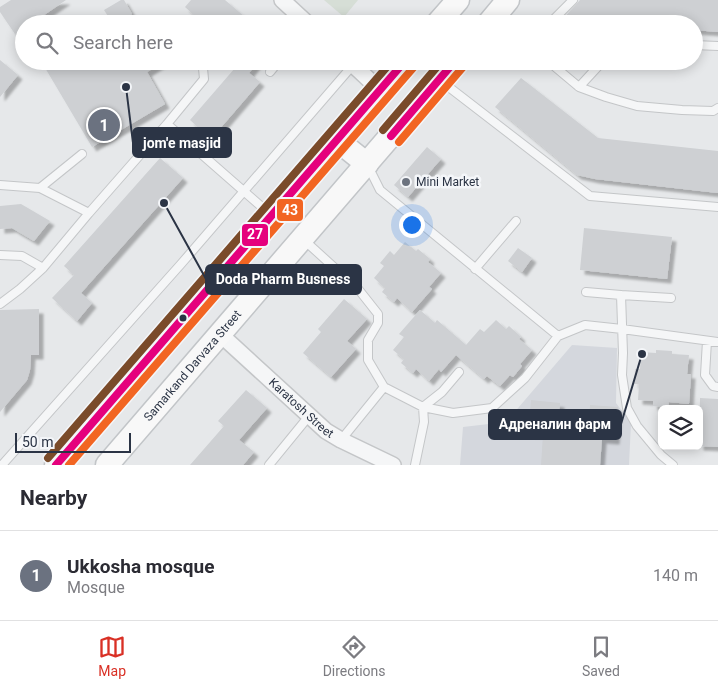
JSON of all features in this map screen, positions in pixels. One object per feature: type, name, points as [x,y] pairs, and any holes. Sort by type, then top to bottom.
[{"type":"main road","points":[[445,15],[458,0]]},
{"type":"main road","points":[[498,15],[508,0]]},
{"type":"main road","points":[[56,465],[397,70]]},
{"type":"main road","name":"Samarkand Darvaza Street","points":[[107,465],[448,70]]},
{"type":"main road","points":[[337,140],[367,164]]},
{"type":"street","points":[[282,0],[298,15]]},
{"type":"street","points":[[359,70],[380,90]]},
{"type":"street","name":"Karatosh Street","points":[[220,334],[326,431],[393,465]]},
{"type":"lane","points":[[558,15],[573,0]]},
{"type":"lane","points":[[703,45],[718,46]]},
{"type":"lane","points":[[0,304],[20,290],[43,268],[204,79],[203,70]]},
{"type":"lane","points":[[2,465],[181,264],[345,70]]},
{"type":"lane","points":[[559,70],[579,87],[637,106],[713,111],[718,108]]},
{"type":"lane","points":[[579,87],[595,70]]},
{"type":"lane","points":[[440,79],[590,196],[718,207]]},
{"type":"lane","points":[[167,124],[271,216]]},
{"type":"lane","points":[[40,188],[82,154]]},
{"type":"lane","points":[[367,164],[380,190],[558,336]]},
{"type":"lane","points":[[0,185],[40,188],[90,213]]},
{"type":"lane","points":[[475,268],[516,221]]},
{"type":"lane","points":[[302,238],[359,290],[378,314],[378,323],[368,340],[368,360],[384,387],[423,407],[453,413],[492,408],[525,378],[558,336],[586,325],[622,328],[707,342],[718,342]]},
{"type":"lane","points":[[0,255],[22,256],[43,268]]},
{"type":"lane","points":[[586,292],[671,298]]},
{"type":"lane","points":[[621,295],[622,375],[627,408],[637,426],[673,465]]},
{"type":"lane","points":[[707,342],[705,375],[713,386],[718,387]]},
{"type":"lane","points":[[423,407],[442,392],[458,372]]},
{"type":"lane","points":[[341,440],[384,387]]},
{"type":"lane","points":[[415,465],[424,422],[423,407]]},
{"type":"lane","points":[[269,465],[309,416]]},
{"type":"shaded area","points":[[324,0],[358,0],[346,15],[342,15]]},
{"type":"shaded area","points":[[572,345],[617,348],[616,403],[631,423],[629,465],[460,465],[463,427],[506,422]]},
{"type":"building","points":[[11,0],[66,0],[44,15],[15,15],[15,34],[0,12],[0,7]]},
{"type":"building","points":[[124,0],[132,14],[107,15],[104,10]]},
{"type":"building","points":[[191,0],[225,0],[242,15],[194,15],[185,7]]},
{"type":"building","points":[[580,0],[718,0],[718,32],[703,31],[703,15],[566,15]]},
{"type":"building","points":[[0,60],[18,75],[0,97]]},
{"type":"building","points":[[46,70],[150,70],[147,72],[165,104],[92,147]]},
{"type":"building","points":[[233,70],[252,70],[249,73],[260,82],[211,139],[190,120]]},
{"type":"building","points":[[521,78],[598,138],[718,151],[718,193],[595,179],[577,175],[495,107]]},
{"type":"building","points":[[427,147],[441,159],[408,197],[394,185]]},
{"type":"building","points":[[160,158],[183,178],[81,293],[92,303],[77,321],[52,298],[74,275],[64,266]]},
{"type":"building","points":[[21,204],[50,221],[34,241],[12,228],[0,229],[0,206]]},
{"type":"building","points":[[584,228],[672,237],[667,279],[580,270]]},
{"type":"building","points":[[405,242],[416,251],[418,249],[430,259],[428,262],[441,273],[429,287],[432,289],[412,312],[397,298],[394,302],[382,292],[385,288],[374,278],[384,266],[380,263],[390,251],[394,255]]},
{"type":"building","points":[[518,248],[532,258],[522,272],[508,261]]},
{"type":"building","points":[[344,299],[367,319],[347,341],[356,349],[331,377],[303,353],[321,332],[318,329]]},
{"type":"building","points":[[39,309],[39,355],[31,355],[27,380],[0,412],[0,310]]},
{"type":"building","points":[[420,310],[435,323],[437,320],[466,345],[480,329],[484,332],[496,320],[506,329],[509,326],[521,337],[519,339],[532,350],[520,364],[522,366],[513,377],[510,375],[500,386],[487,376],[484,379],[456,355],[441,372],[439,369],[429,381],[416,369],[413,373],[401,363],[404,359],[393,350],[404,337],[399,334]]},
{"type":"building","points":[[656,350],[672,351],[672,354],[689,355],[687,374],[691,374],[689,404],[669,402],[668,405],[653,406],[653,401],[638,400],[639,384],[634,384],[635,369],[640,369],[641,352],[656,353]]},
{"type":"building","points":[[246,390],[267,408],[239,440],[254,452],[243,465],[190,465],[224,426],[218,421]]},
{"type":"building","points":[[700,398],[718,399],[718,447],[703,446],[703,405],[700,405]]},
{"type":"building","points":[[531,400],[560,403],[559,415],[589,418],[590,405],[618,407],[615,440],[602,439],[600,465],[541,465],[543,434],[528,433]]},
{"type":"transit line","points":[[48,458],[384,70]]},
{"type":"transit line","name":"27","points":[[56,465],[397,70]]},
{"type":"transit line","name":"43","points":[[69,465],[411,70]]},
{"type":"transit line","points":[[383,130],[434,70]]},
{"type":"transit line","name":"27","points":[[391,136],[447,70]]},
{"type":"transit line","name":"43","points":[[399,142],[460,70]]},
{"type":"place","name":"jom'e masjid","points":[[126,87]]},
{"type":"place","name":"Ukkosha mosque","points":[[104,125]]},
{"type":"place","name":"Mini Market","points":[[406,182]]},
{"type":"place","name":"Doda Pharm Busness","points":[[164,203]]},
{"type":"place","name":"Адреналин фарм","points":[[642,354]]}]
